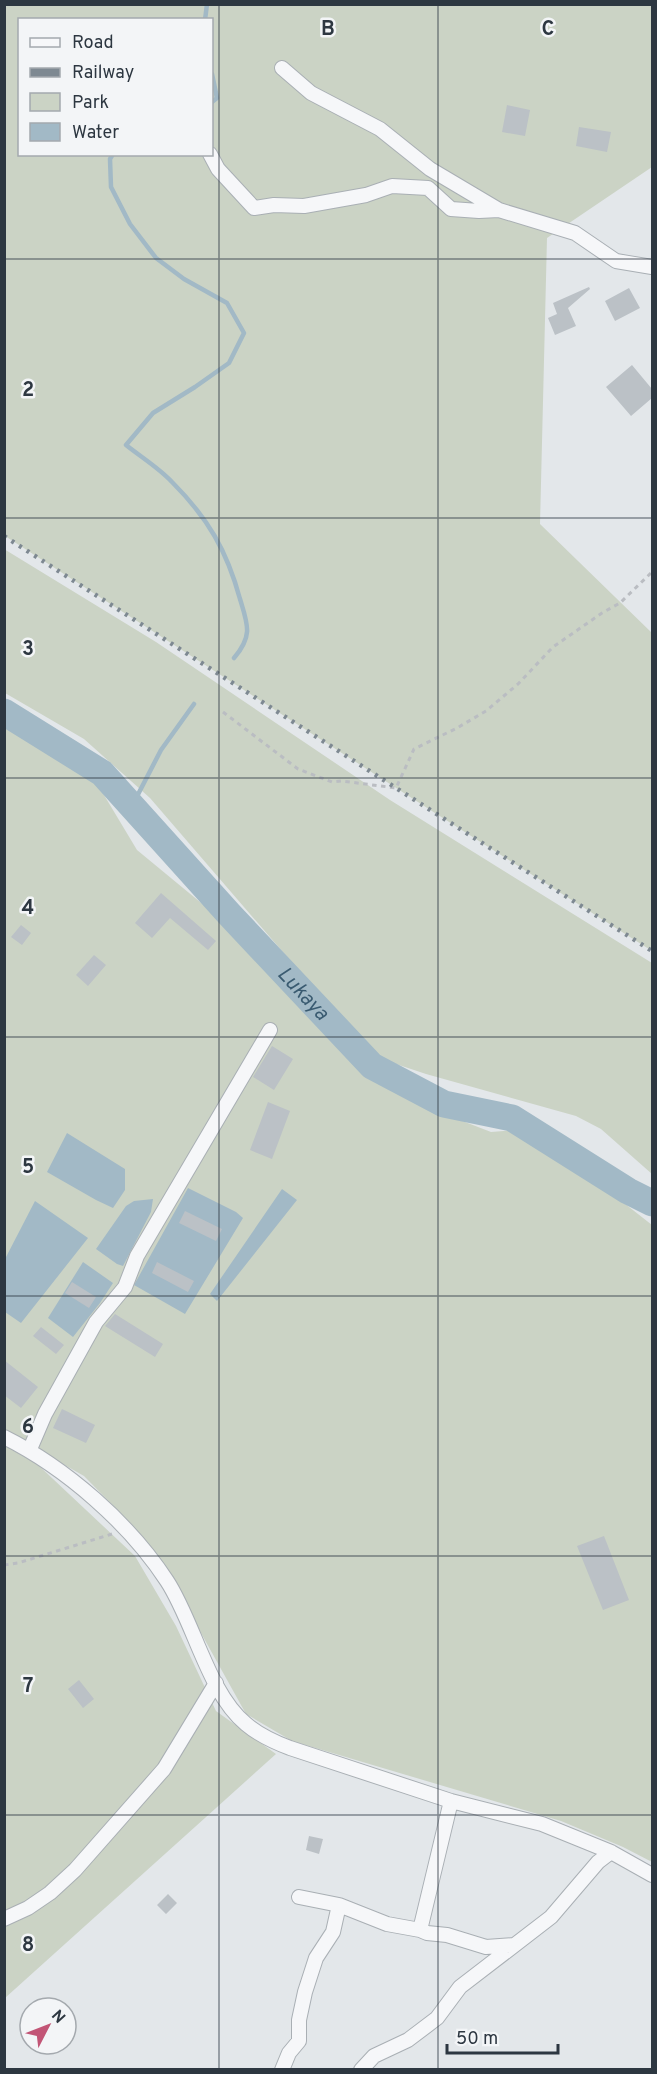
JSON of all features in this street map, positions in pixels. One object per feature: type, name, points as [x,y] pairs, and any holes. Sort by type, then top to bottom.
[{"type":"street","points":[[282,68],[311,93],[380,129],[430,169],[499,210],[575,233],[616,261],[652,267]]},
{"type":"street","points":[[211,156],[218,169],[254,208],[273,205],[304,206],[366,195],[392,186],[428,188],[451,209],[499,210]]},
{"type":"street","points":[[30,1449],[45,1414],[96,1322],[125,1287],[137,1256],[270,1030]]},
{"type":"street","points":[[4,1437],[30,1449],[96,1500],[151,1558],[168,1584],[216,1683],[233,1710],[245,1723],[266,1738],[451,1801],[542,1824],[611,1852],[652,1875]]},
{"type":"street","points":[[4,1918],[28,1908],[50,1893],[75,1870],[164,1769],[216,1683]]},
{"type":"street","points":[[420,1930],[451,1801]]},
{"type":"street","points":[[361,2070],[379,2052],[395,2047],[418,2034],[437,2018],[460,1988],[551,1917],[598,1862],[611,1852]]},
{"type":"street","points":[[299,1897],[339,1905],[387,1924],[447,1935],[486,1947],[498,1948],[517,1944]]},
{"type":"street","points":[[282,2070],[289,2053],[299,2041],[298,2020],[305,1992],[316,1958],[333,1932],[339,1905]]},
{"type":"path","points":[[223,712],[298,770],[332,782],[396,788],[414,749],[486,711],[518,684],[553,647],[620,603],[652,572]]},
{"type":"path","points":[[4,1565],[18,1563],[125,1531]]},
{"type":"green space","points":[[4,5],[652,5],[652,167],[547,238],[540,524],[652,633],[652,951],[5,536]]},
{"type":"green space","points":[[4,549],[156,642],[390,800],[652,963],[652,1174],[601,1129],[576,1116],[384,1060],[319,994],[150,798],[84,739],[5,693]]},
{"type":"green space","points":[[4,725],[95,780],[137,850],[217,916],[306,1011],[401,1094],[439,1112],[491,1132],[517,1130],[573,1163],[652,1225],[652,1862],[561,1821],[292,1741],[246,1714],[176,1588],[132,1525],[84,1476],[5,1431]]},
{"type":"green space","points":[[5,1446],[36,1463],[135,1556],[176,1626],[216,1711],[276,1754],[5,1998]]},
{"type":"water","points":[[67,1133],[125,1169],[125,1190],[113,1208],[47,1172]]},
{"type":"water","points":[[188,1188],[236,1212],[243,1218],[185,1314],[134,1285]]},
{"type":"water","points":[[282,1189],[297,1200],[217,1301],[210,1294]]},
{"type":"water","points":[[153,1199],[151,1212],[123,1266],[96,1249],[126,1206],[134,1201]]},
{"type":"water","points":[[35,1201],[88,1238],[21,1323],[5,1312],[5,1259]]},
{"type":"water","points":[[83,1262],[113,1283],[73,1337],[48,1318]]},
{"type":"building","points":[[507,105],[530,110],[525,136],[502,132]]},
{"type":"building","points":[[579,127],[611,132],[607,152],[576,146]]},
{"type":"building","points":[[589,287],[590,289],[568,308],[576,326],[555,335],[548,318],[557,314],[553,303]]},
{"type":"building","points":[[629,288],[640,308],[615,321],[605,301]]},
{"type":"building","points":[[632,365],[652,389],[652,398],[631,416],[606,387]]},
{"type":"building","points":[[161,893],[216,941],[208,950],[170,918],[152,938],[135,923]]},
{"type":"building","points":[[21,925],[31,933],[22,945],[11,937]]},
{"type":"building","points":[[94,955],[106,965],[88,986],[76,975]]},
{"type":"building","points":[[272,1046],[293,1059],[274,1090],[253,1077]]},
{"type":"building","points":[[268,1102],[290,1111],[272,1159],[250,1150]]},
{"type":"building","points":[[185,1211],[222,1229],[216,1241],[179,1223]]},
{"type":"building","points":[[157,1262],[194,1281],[188,1292],[152,1273]]},
{"type":"building","points":[[72,1282],[96,1297],[89,1308],[65,1293]]},
{"type":"building","points":[[115,1314],[163,1344],[155,1357],[105,1326]]},
{"type":"building","points":[[41,1327],[64,1345],[56,1354],[33,1336]]},
{"type":"building","points":[[4,1360],[38,1387],[21,1408],[4,1395]]},
{"type":"building","points":[[62,1409],[95,1425],[86,1443],[53,1428]]},
{"type":"building","points":[[604,1536],[629,1600],[603,1610],[577,1546]]},
{"type":"building","points":[[79,1680],[94,1699],[83,1708],[68,1689]]},
{"type":"building","points":[[309,1836],[323,1839],[319,1854],[306,1850]]},
{"type":"building","points":[[168,1894],[177,1903],[166,1914],[157,1905]]},
{"type":"waterway","points":[[205,18],[207,4]]},
{"type":"waterway","points":[[213,79],[217,98],[213,101]]},
{"type":"waterway","points":[[112,156],[111,187],[130,224],[156,258],[184,279],[227,303],[244,333],[229,363],[153,413],[126,445],[161,472],[185,495],[215,536],[235,582],[247,623],[244,643],[234,658]]},
{"type":"waterway","points":[[132,806],[161,750],[194,704]]},
{"type":"waterway","name":"Lukaya","points":[[4,712],[102,773],[229,914],[372,1066],[444,1104],[512,1118],[628,1191],[652,1203]]},
{"type":"railway","points":[[4,536],[652,951]]}]
